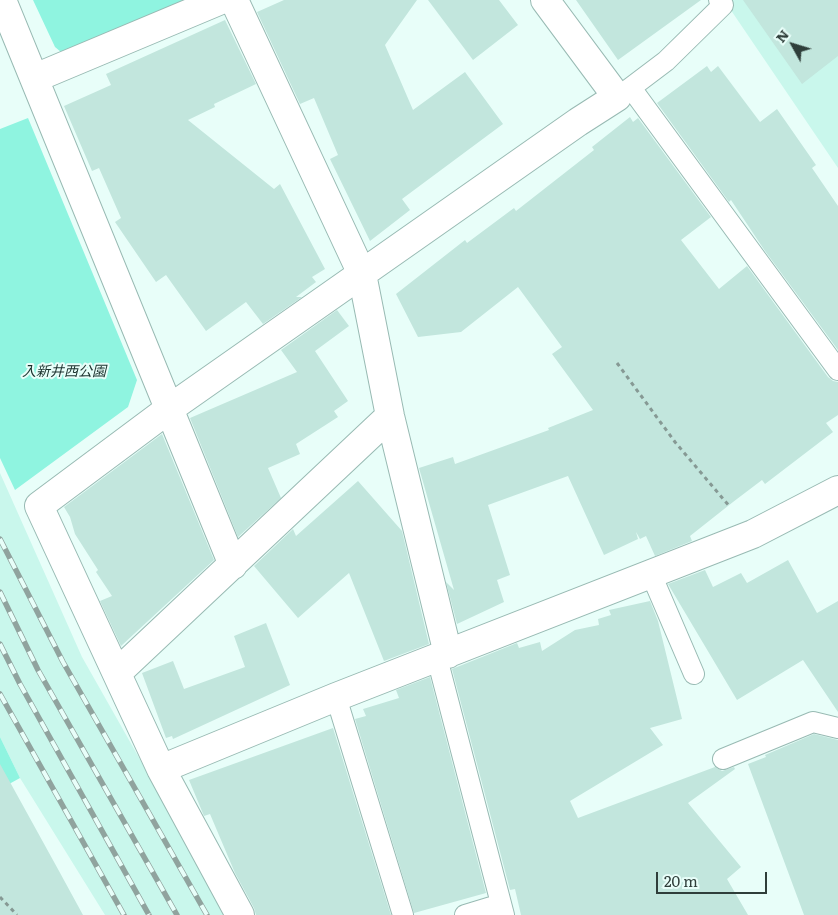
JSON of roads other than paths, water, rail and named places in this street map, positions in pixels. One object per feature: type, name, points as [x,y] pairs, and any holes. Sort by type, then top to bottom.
[{"type":"street","points":[[2,0],[233,565]]},
{"type":"street","points":[[35,78],[221,0]]},
{"type":"street","points":[[234,0],[362,274],[398,429],[442,656]]},
{"type":"street","points":[[240,915],[161,769],[39,506],[169,409],[578,122],[624,93],[545,0]]},
{"type":"street","points":[[117,673],[233,565],[398,429]]},
{"type":"street","points":[[161,769],[336,697],[753,534],[835,498]]},
{"type":"lane","points":[[719,0],[723,5],[666,61],[624,93],[838,370]]},
{"type":"lane","points":[[651,574],[694,674]]},
{"type":"lane","points":[[442,656],[502,909],[465,915]]},
{"type":"lane","points":[[336,697],[403,915]]},
{"type":"lane","points":[[722,759],[814,722],[838,728]]},
{"type":"railway","points":[[0,539],[63,662],[207,915]]},
{"type":"railway","points":[[0,592],[38,670],[177,915]]},
{"type":"railway","points":[[0,644],[20,684],[149,915]]},
{"type":"railway","points":[[0,694],[124,915]]},
{"type":"park label","name":"入新井西公園","points":[[64,372]]}]
